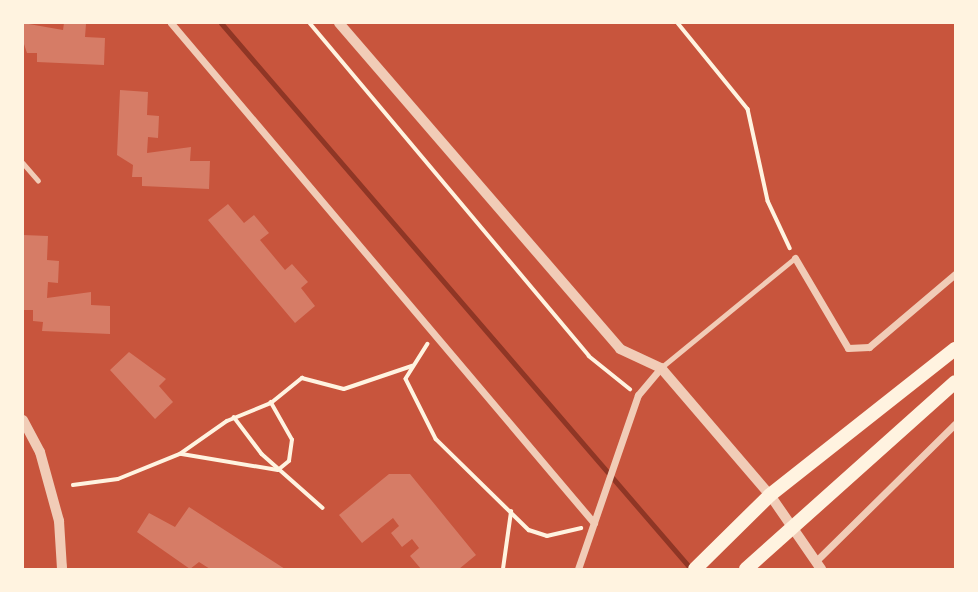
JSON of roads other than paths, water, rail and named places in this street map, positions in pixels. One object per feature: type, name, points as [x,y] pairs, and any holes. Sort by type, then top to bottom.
[{"type":"highway","points":[[695,569],[737,531],[770,495],[955,349]]},
{"type":"highway","points":[[752,564],[790,526],[955,382]]},
{"type":"street","points":[[171,23],[594,523]]},
{"type":"street","points":[[339,23],[620,349],[661,368],[770,495],[819,565],[955,424]]},
{"type":"street","points":[[795,258],[848,348],[869,347],[955,274]]},
{"type":"street","points":[[578,569],[594,523],[604,507],[638,395],[661,368]]},
{"type":"street","points":[[23,421],[40,452],[60,521],[62,569]]},
{"type":"lane","points":[[23,163],[38,180]]},
{"type":"lane","points":[[661,368],[795,258]]},
{"type":"waterway","points":[[221,23],[691,569]]}]
